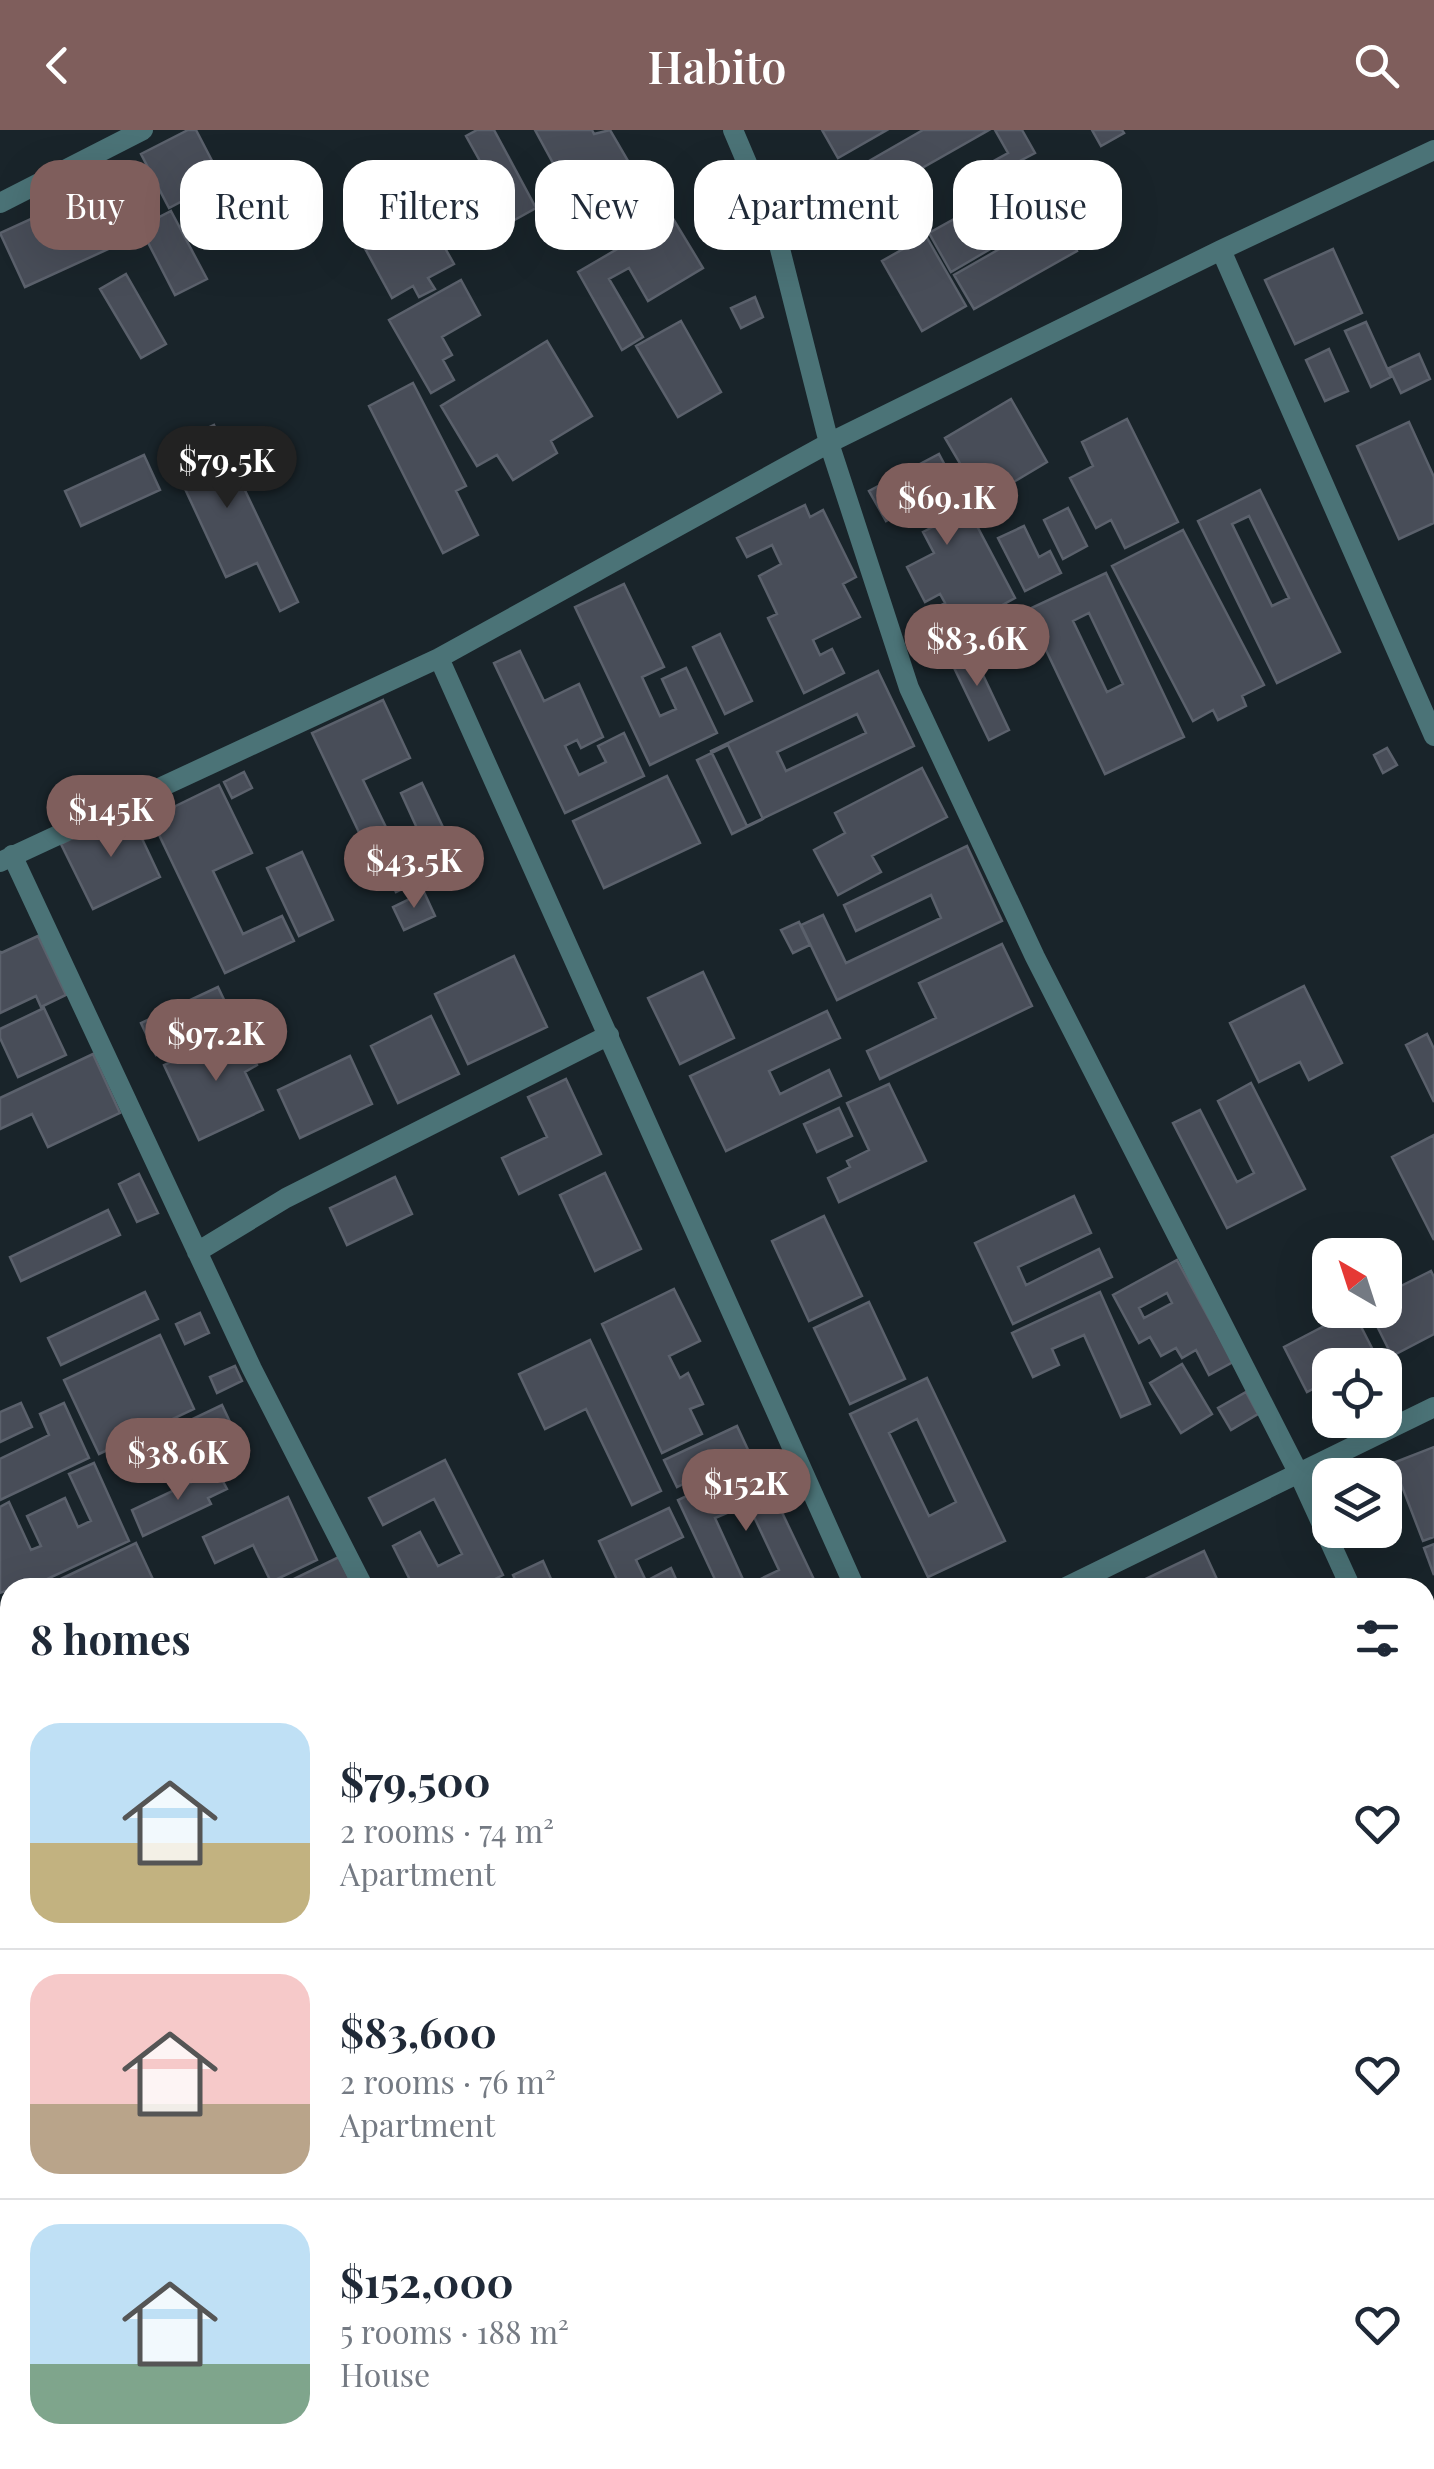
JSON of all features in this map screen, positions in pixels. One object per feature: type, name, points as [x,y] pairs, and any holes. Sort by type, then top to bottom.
[{"type":"street","points":[[1,197],[142,130]]},
{"type":"street","points":[[734,130],[776,229],[828,443],[909,688],[1035,957],[1299,1474],[1346,1578]]},
{"type":"street","points":[[359,1578],[252,1369],[6,858],[440,658],[828,443],[1434,150]]},
{"type":"street","points":[[1221,250],[1434,736]]},
{"type":"street","points":[[440,658],[851,1578]]},
{"type":"street","points":[[197,1252],[286,1198],[609,1036]]},
{"type":"street","points":[[1085,1578],[1434,1407]]},
{"type":"building","points":[[188,130],[196,130],[212,160],[180,160],[180,202],[169,208],[160,191],[160,160],[144,160],[141,154]]},
{"type":"building","points":[[477,130],[494,130],[510,160],[479,160],[466,136]]},
{"type":"building","points":[[535,130],[592,130],[594,134],[610,130],[628,160],[551,160]]},
{"type":"building","points":[[822,130],[887,130],[838,158]]},
{"type":"building","points":[[923,130],[989,130],[933,162],[871,160]]},
{"type":"building","points":[[995,130],[1022,130],[1035,153],[1022,160],[995,160],[1008,153]]},
{"type":"building","points":[[1092,130],[1122,130],[1124,133],[1101,146]]},
{"type":"building","points":[[515,169],[535,206],[515,220]]},
{"type":"building","points":[[171,211],[180,228],[180,250],[192,250],[207,279],[175,295],[152,250],[160,250],[160,217]]},
{"type":"building","points":[[30,219],[30,250],[106,250],[25,287],[0,233]]},
{"type":"building","points":[[674,220],[703,268],[648,301],[629,268],[609,279],[643,337],[622,350],[578,272],[616,250],[674,250]]},
{"type":"building","points":[[953,220],[953,250],[989,250],[951,272],[933,240],[933,231]]},
{"type":"building","points":[[933,248],[966,306],[922,331],[882,261],[901,250]]},
{"type":"building","points":[[1333,249],[1362,313],[1295,344],[1265,280]]},
{"type":"building","points":[[366,250],[446,250],[454,264],[428,278],[435,289],[419,297],[413,286],[392,298]]},
{"type":"building","points":[[998,250],[1077,251],[974,309],[954,275]]},
{"type":"building","points":[[126,274],[166,344],[141,358],[100,289]]},
{"type":"building","points":[[461,280],[480,315],[442,337],[452,355],[443,360],[454,380],[431,393],[389,320]]},
{"type":"building","points":[[755,297],[763,317],[741,328],[731,308]]},
{"type":"building","points":[[681,321],[721,392],[678,417],[636,346]]},
{"type":"building","points":[[1366,322],[1391,377],[1371,387],[1345,331]]},
{"type":"building","points":[[547,341],[592,416],[551,441],[557,453],[513,480],[497,455],[477,466],[441,406]]},
{"type":"building","points":[[1329,349],[1348,391],[1325,401],[1306,360]]},
{"type":"building","points":[[1419,354],[1430,379],[1401,393],[1389,368]]},
{"type":"building","points":[[413,383],[466,486],[456,491],[478,535],[443,553],[369,406]]},
{"type":"building","points":[[1011,399],[1047,462],[982,501],[945,438]]},
{"type":"building","points":[[1127,419],[1178,522],[1125,548],[1111,520],[1096,528],[1070,478],[1093,466],[1082,442]]},
{"type":"building","points":[[1409,422],[1434,477],[1434,523],[1399,539],[1357,446]]},
{"type":"building","points":[[214,425],[298,602],[280,611],[257,563],[226,577],[166,448]]},
{"type":"building","points":[[939,454],[1015,598],[944,637],[930,611],[945,603],[940,594],[925,602],[907,567],[934,553],[923,532],[944,521],[931,497],[886,521],[869,491]]},
{"type":"building","points":[[144,455],[160,490],[81,526],[65,491]]},
{"type":"building","points":[[1260,490],[1340,652],[1277,683],[1198,521]],"holes":[[[1249,516],[1289,598],[1272,606],[1232,524]]]},
{"type":"building","points":[[805,505],[810,517],[823,510],[856,577],[843,584],[860,617],[813,640],[820,655],[832,649],[844,673],[804,693],[768,618],[777,614],[759,576],[781,564],[772,545],[747,557],[737,538]]},
{"type":"building","points":[[1068,508],[1087,546],[1063,559],[1044,520]]},
{"type":"building","points":[[1024,526],[1039,557],[1050,551],[1061,573],[1025,591],[998,538]]},
{"type":"building","points":[[1183,530],[1264,685],[1242,696],[1246,706],[1218,720],[1213,710],[1193,721],[1112,566]]},
{"type":"building","points":[[1106,573],[1184,737],[1105,774],[1027,610]],"holes":[[[1089,613],[1123,684],[1107,692],[1073,621]]]},
{"type":"building","points":[[624,584],[664,667],[642,677],[660,716],[676,709],[662,679],[686,668],[717,733],[650,765],[575,607]]},
{"type":"building","points":[[720,634],[752,701],[725,714],[693,647]]},
{"type":"building","points":[[966,639],[1009,730],[989,740],[945,649]]},
{"type":"building","points":[[520,651],[544,701],[579,684],[603,737],[581,748],[577,740],[565,746],[579,775],[606,762],[598,746],[624,733],[644,776],[565,813],[494,663]]},
{"type":"building","points":[[878,671],[914,746],[747,826],[711,751]],"holes":[[[857,714],[866,733],[786,771],[777,752]]]},
{"type":"building","points":[[383,700],[410,758],[363,780],[398,852],[374,864],[312,733]]},
{"type":"building","points":[[728,745],[763,819],[732,834],[697,760]]},
{"type":"building","points":[[1387,748],[1397,765],[1383,773],[1374,755]]},
{"type":"building","points":[[922,768],[947,817],[872,856],[881,872],[838,895],[814,850],[845,833],[835,813]]},
{"type":"building","points":[[244,772],[252,788],[232,798],[224,782]]},
{"type":"building","points":[[667,776],[700,843],[604,888],[573,821]]},
{"type":"building","points":[[422,783],[459,861],[396,892],[384,868],[426,848],[401,793]]},
{"type":"building","points":[[219,785],[252,853],[213,871],[243,934],[282,916],[294,941],[225,973],[151,818]]},
{"type":"building","points":[[129,811],[160,877],[93,909],[61,844]]},
{"type":"building","points":[[967,846],[1002,921],[837,1000],[801,925],[823,915],[846,963],[941,918],[931,895],[856,931],[844,905]]},
{"type":"building","points":[[302,852],[333,920],[299,936],[267,868]]},
{"type":"building","points":[[424,892],[435,916],[404,930],[393,907]]},
{"type":"building","points":[[799,922],[810,945],[793,953],[781,930]]},
{"type":"building","points":[[38,936],[66,995],[41,1007],[36,996],[0,1013],[0,951]]},
{"type":"building","points":[[1002,944],[1032,1006],[880,1079],[867,1051],[936,1018],[919,983]]},
{"type":"building","points":[[514,956],[547,1027],[468,1064],[435,994]]},
{"type":"building","points":[[703,972],[734,1038],[680,1064],[648,998]]},
{"type":"building","points":[[1304,986],[1342,1063],[1309,1080],[1300,1062],[1259,1082],[1230,1023]]},
{"type":"building","points":[[218,987],[236,1025],[204,1040],[200,1033],[156,1055],[141,1023]]},
{"type":"building","points":[[44,1008],[66,1055],[18,1077],[0,1038],[0,1029]]},
{"type":"building","points":[[827,1011],[840,1038],[769,1071],[780,1094],[829,1070],[841,1096],[726,1151],[690,1076]]},
{"type":"building","points":[[431,1016],[459,1074],[398,1103],[371,1046]]},
{"type":"building","points":[[240,1029],[257,1065],[245,1072],[263,1110],[199,1140],[164,1065]]},
{"type":"building","points":[[1427,1034],[1434,1049],[1434,1102],[1406,1045]]},
{"type":"building","points":[[93,1054],[120,1113],[48,1147],[32,1114],[0,1129],[0,1098]]},
{"type":"building","points":[[350,1056],[372,1104],[300,1138],[278,1090]]},
{"type":"building","points":[[566,1079],[601,1154],[519,1194],[502,1158],[547,1137],[528,1097]]},
{"type":"building","points":[[1251,1083],[1305,1189],[1227,1228],[1173,1123],[1200,1110],[1237,1182],[1254,1173],[1218,1101]]},
{"type":"building","points":[[889,1084],[926,1161],[839,1202],[828,1178],[850,1167],[847,1161],[869,1150],[847,1103]]},
{"type":"building","points":[[839,1108],[852,1136],[817,1152],[804,1124]]},
{"type":"building","points":[[1434,1135],[1434,1240],[1392,1157]]},
{"type":"building","points":[[605,1173],[641,1249],[595,1271],[560,1195]]},
{"type":"building","points":[[139,1174],[158,1213],[137,1222],[119,1184]]},
{"type":"building","points":[[395,1177],[412,1214],[347,1245],[330,1208]]},
{"type":"building","points":[[1074,1196],[1091,1233],[1018,1267],[1026,1285],[1099,1249],[1112,1277],[1013,1324],[975,1243]]},
{"type":"building","points":[[108,1210],[120,1235],[21,1281],[10,1257]]},
{"type":"building","points":[[824,1216],[862,1296],[809,1321],[772,1241]]},
{"type":"building","points":[[1177,1260],[1233,1362],[1209,1375],[1196,1350],[1182,1358],[1176,1348],[1161,1356],[1150,1337],[1139,1343],[1113,1295]],"holes":[[[1167,1293],[1172,1303],[1144,1318],[1139,1308]]]},
{"type":"building","points":[[1431,1271],[1434,1277],[1434,1334],[1402,1351],[1388,1348],[1378,1328],[1402,1328],[1402,1286]]},
{"type":"building","points":[[674,1289],[700,1341],[669,1356],[680,1378],[688,1373],[703,1404],[690,1409],[702,1434],[662,1453],[602,1324]]},
{"type":"building","points":[[145,1292],[158,1319],[61,1365],[48,1338]]},
{"type":"building","points":[[1100,1292],[1150,1404],[1121,1417],[1084,1335],[1052,1349],[1059,1365],[1033,1377],[1012,1333]]},
{"type":"building","points":[[869,1302],[905,1379],[850,1404],[814,1328]]},
{"type":"building","points":[[200,1313],[209,1333],[185,1344],[176,1324]]},
{"type":"building","points":[[1320,1328],[1362,1328],[1372,1348],[1312,1348],[1312,1389],[1307,1392],[1284,1347]]},
{"type":"building","points":[[160,1335],[194,1409],[99,1454],[64,1380]]},
{"type":"building","points":[[590,1340],[661,1491],[632,1505],[586,1409],[545,1429],[519,1374]]},
{"type":"building","points":[[1182,1364],[1212,1414],[1181,1433],[1150,1383]]},
{"type":"building","points":[[235,1366],[242,1381],[217,1393],[210,1377]]},
{"type":"building","points":[[927,1378],[1005,1541],[928,1577],[850,1414]],"holes":[[[917,1419],[956,1502],[929,1516],[889,1433]]]},
{"type":"building","points":[[1246,1392],[1258,1414],[1231,1430],[1218,1408]]},
{"type":"building","points":[[21,1403],[32,1427],[0,1442],[0,1412]]},
{"type":"building","points":[[64,1403],[89,1458],[0,1500],[0,1459],[49,1435],[40,1414]]},
{"type":"building","points":[[222,1405],[237,1437],[176,1465],[161,1434]]},
{"type":"building","points":[[737,1426],[749,1452],[677,1487],[664,1460]]},
{"type":"building","points":[[1434,1447],[1434,1537],[1423,1541],[1402,1486],[1402,1459]]},
{"type":"building","points":[[445,1460],[503,1575],[409,1578],[393,1546],[420,1532],[438,1566],[462,1554],[434,1499],[383,1525],[369,1498]]},
{"type":"building","points":[[758,1462],[813,1578],[762,1578],[779,1570],[748,1504],[715,1518],[742,1578],[714,1578],[678,1500]]},
{"type":"building","points":[[94,1463],[129,1541],[49,1578],[0,1578],[0,1507],[9,1502],[31,1550],[41,1546],[27,1516],[65,1498],[78,1527],[91,1521],[69,1474]]},
{"type":"building","points":[[217,1470],[227,1489],[208,1498],[211,1504],[143,1536],[132,1510]]},
{"type":"building","points":[[288,1497],[317,1560],[279,1578],[269,1578],[253,1545],[215,1563],[203,1537]]},
{"type":"building","points":[[669,1508],[683,1537],[636,1560],[645,1578],[616,1578],[599,1541]]},
{"type":"building","points":[[136,1543],[152,1578],[63,1578]]},
{"type":"building","points":[[1434,1544],[1434,1575],[1424,1548]]},
{"type":"building","points":[[1204,1551],[1216,1578],[1148,1578]]},
{"type":"building","points":[[339,1557],[349,1578],[296,1578]]},
{"type":"building","points":[[543,1561],[551,1578],[514,1578],[513,1575]]},
{"type":"building","points":[[671,1568],[676,1578],[652,1578]]}]
